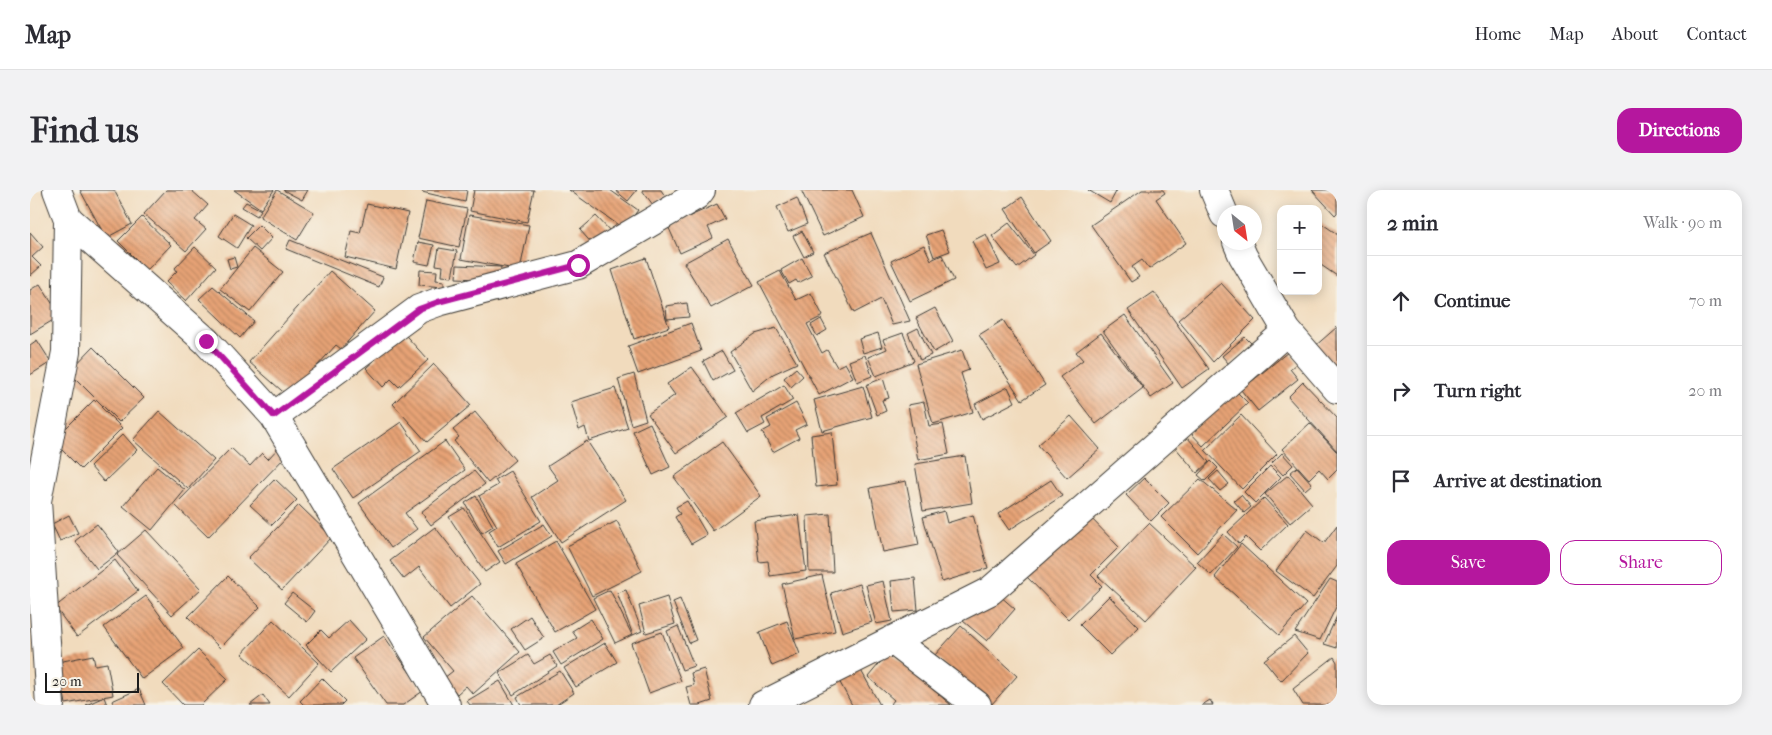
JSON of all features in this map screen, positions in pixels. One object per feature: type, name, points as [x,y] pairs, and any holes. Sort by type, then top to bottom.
[{"type":"street","points":[[50,705],[37,501],[66,352],[68,219],[57,190]]},
{"type":"street","points":[[274,416],[419,309],[438,302],[578,265],[697,195],[701,190]]},
{"type":"street","points":[[1214,190],[1220,205]]},
{"type":"street","points":[[68,219],[206,341],[274,416],[446,705]]},
{"type":"street","points":[[1240,250],[1287,331],[1337,389]]},
{"type":"street","points":[[763,705],[990,591],[1287,331]]},
{"type":"street","points":[[892,640],[977,705]]},
{"type":"building","points":[[80,190],[114,190],[132,224],[106,238]]},
{"type":"building","points":[[166,190],[191,190],[208,205],[195,220],[206,229],[186,251],[144,214]]},
{"type":"building","points":[[234,190],[274,190],[261,209]]},
{"type":"building","points":[[277,190],[314,212],[297,240],[260,217]]},
{"type":"building","points":[[283,190],[308,190],[302,200]]},
{"type":"building","points":[[423,190],[467,190],[465,202],[422,192]]},
{"type":"building","points":[[474,190],[534,190],[527,222],[470,211]]},
{"type":"building","points":[[569,190],[610,190],[638,210],[624,229]]},
{"type":"building","points":[[615,190],[637,190],[628,201]]},
{"type":"building","points":[[642,190],[661,190],[665,196],[653,205]]},
{"type":"building","points":[[801,190],[852,190],[864,217],[823,236]]},
{"type":"building","points":[[1088,190],[1117,190],[1110,203]]},
{"type":"building","points":[[1142,190],[1163,190],[1165,193],[1156,199],[1186,243],[1149,269],[1142,260],[1132,267],[1139,277],[1131,282],[1091,225]]},
{"type":"building","points":[[1312,190],[1337,190],[1337,213],[1335,215]]},
{"type":"building","points":[[1022,197],[1051,241],[1034,253],[1005,209]]},
{"type":"building","points":[[797,198],[807,224],[788,232],[777,207]]},
{"type":"building","points":[[426,201],[467,209],[459,247],[418,238]]},
{"type":"building","points":[[246,202],[261,210],[257,216],[242,207]]},
{"type":"building","points":[[367,204],[408,213],[396,269],[345,257],[351,231],[360,233]]},
{"type":"building","points":[[717,204],[725,219],[708,227],[713,238],[680,253],[668,226]]},
{"type":"building","points":[[233,214],[251,225],[237,248],[219,236]]},
{"type":"building","points":[[469,215],[529,225],[520,270],[461,259]]},
{"type":"building","points":[[596,216],[611,232],[594,246],[580,230]]},
{"type":"building","points":[[142,217],[171,245],[147,270],[118,241]]},
{"type":"building","points":[[1009,223],[1034,255],[1017,268],[992,236]]},
{"type":"building","points":[[1322,224],[1337,234],[1337,276],[1322,266]]},
{"type":"building","points":[[259,225],[272,238],[260,251],[246,238]]},
{"type":"building","points":[[941,230],[950,251],[934,257],[926,235]]},
{"type":"building","points":[[802,231],[813,252],[804,257],[793,236]]},
{"type":"building","points":[[30,232],[43,247],[32,257],[41,266],[30,276]]},
{"type":"building","points":[[871,233],[910,321],[892,325],[881,299],[854,313],[824,253]]},
{"type":"building","points":[[986,234],[1000,264],[986,270],[972,241]]},
{"type":"building","points":[[728,239],[754,285],[711,308],[684,263]]},
{"type":"building","points":[[290,240],[383,277],[379,287],[286,249]]},
{"type":"building","points":[[418,242],[434,245],[429,265],[414,262]]},
{"type":"building","points":[[924,245],[931,260],[942,255],[954,280],[910,301],[891,261]]},
{"type":"building","points":[[195,247],[216,267],[186,301],[166,282],[177,271],[175,268]]},
{"type":"building","points":[[253,248],[283,272],[250,312],[220,289]]},
{"type":"building","points":[[439,248],[457,251],[452,277],[442,276],[443,266],[436,265]]},
{"type":"building","points":[[234,257],[237,267],[230,269],[227,259]]},
{"type":"building","points":[[646,258],[669,327],[634,339],[612,270]]},
{"type":"building","points":[[802,258],[812,276],[798,283],[796,280],[789,284],[781,270]]},
{"type":"building","points":[[457,265],[501,267],[500,280],[456,278]]},
{"type":"building","points":[[420,270],[437,271],[436,280],[444,281],[444,287],[419,285]]},
{"type":"building","points":[[330,271],[375,311],[341,349],[336,345],[289,397],[249,362]]},
{"type":"building","points":[[780,271],[796,300],[811,293],[823,316],[807,324],[822,353],[827,350],[837,367],[845,363],[853,377],[819,395],[759,282]]},
{"type":"building","points":[[1221,283],[1255,320],[1213,362],[1178,320]]},
{"type":"building","points":[[40,284],[60,316],[30,334],[30,290]]},
{"type":"building","points":[[213,286],[254,321],[240,338],[199,299]]},
{"type":"building","points":[[1154,292],[1209,369],[1182,388],[1128,310]]},
{"type":"building","points":[[687,303],[689,317],[667,319],[666,306]]},
{"type":"building","points":[[935,308],[953,341],[934,352],[916,318]]},
{"type":"building","points":[[1125,315],[1173,383],[1151,398],[1103,331]]},
{"type":"building","points":[[821,319],[827,330],[817,336],[811,325]]},
{"type":"building","points":[[1003,320],[1045,385],[1022,400],[979,335]]},
{"type":"building","points":[[691,323],[701,351],[638,374],[628,346]]},
{"type":"building","points":[[398,327],[428,360],[399,387],[391,379],[383,387],[366,368],[377,358],[371,351]]},
{"type":"building","points":[[1337,327],[1337,373],[1314,347]]},
{"type":"building","points":[[776,328],[797,363],[773,374],[752,391],[730,352],[755,334]]},
{"type":"building","points":[[918,328],[931,355],[920,360],[908,333]]},
{"type":"building","points":[[878,333],[882,347],[863,353],[859,339]]},
{"type":"building","points":[[903,333],[914,361],[876,376],[868,357],[887,349],[883,340]]},
{"type":"building","points":[[1101,333],[1143,388],[1096,424],[1060,377],[1083,360],[1076,352]]},
{"type":"building","points":[[1245,337],[1252,344],[1229,364],[1222,356]]},
{"type":"building","points":[[37,340],[51,362],[30,375],[30,345]]},
{"type":"building","points":[[93,347],[144,398],[119,422],[69,372]]},
{"type":"building","points":[[962,350],[969,370],[961,373],[973,412],[933,424],[916,364]]},
{"type":"building","points":[[722,351],[733,370],[713,381],[703,361]]},
{"type":"building","points":[[1288,352],[1297,363],[1290,369],[1298,379],[1258,411],[1241,390]]},
{"type":"building","points":[[865,355],[872,376],[857,382],[849,361]]},
{"type":"building","points":[[434,364],[471,405],[427,442],[393,404]]},
{"type":"building","points":[[692,367],[728,417],[676,453],[648,414],[675,395],[667,384]]},
{"type":"building","points":[[796,368],[803,376],[791,387],[784,378]]},
{"type":"building","points":[[634,374],[646,420],[631,425],[618,379]]},
{"type":"building","points":[[883,378],[889,398],[882,400],[886,411],[877,415],[866,385]]},
{"type":"building","points":[[1303,382],[1337,418],[1337,451],[1288,397]]},
{"type":"building","points":[[784,385],[793,400],[762,418],[765,424],[748,433],[736,413]]},
{"type":"building","points":[[863,386],[872,417],[822,431],[814,400]]},
{"type":"building","points":[[1008,387],[1015,402],[982,419],[975,404]]},
{"type":"building","points":[[615,388],[628,428],[589,441],[585,427],[579,430],[571,402]]},
{"type":"building","points":[[1234,389],[1248,403],[1203,446],[1190,432]]},
{"type":"building","points":[[94,400],[122,428],[81,469],[53,441]]},
{"type":"building","points":[[924,402],[929,426],[943,424],[949,454],[918,460],[908,405]]},
{"type":"building","points":[[796,403],[807,424],[795,430],[799,438],[773,452],[762,432],[771,427],[767,419]]},
{"type":"building","points":[[159,411],[214,460],[188,489],[133,440]]},
{"type":"building","points":[[475,412],[515,460],[488,483],[454,441],[459,437],[453,430]]},
{"type":"building","points":[[1241,415],[1277,454],[1242,489],[1205,450]]},
{"type":"building","points":[[1071,416],[1100,449],[1067,478],[1038,445]]},
{"type":"building","points":[[401,422],[421,451],[353,498],[333,469]]},
{"type":"building","points":[[650,423],[670,467],[653,475],[633,431]]},
{"type":"building","points":[[1310,423],[1337,452],[1337,470],[1328,479],[1319,469],[1309,479],[1282,449]]},
{"type":"building","points":[[832,432],[837,485],[816,487],[811,435]]},
{"type":"building","points":[[123,434],[137,450],[104,482],[90,466]]},
{"type":"building","points":[[1187,437],[1209,462],[1197,473],[1175,447]]},
{"type":"building","points":[[445,441],[465,470],[405,513],[417,529],[391,548],[359,503]]},
{"type":"building","points":[[587,441],[626,500],[561,542],[532,497],[558,480],[548,466]]},
{"type":"building","points":[[722,442],[761,496],[713,531],[674,477]]},
{"type":"building","points":[[279,447],[287,455],[208,537],[175,505],[231,448],[250,466],[262,453],[268,459]]},
{"type":"building","points":[[1282,453],[1293,465],[1283,475],[1272,463]]},
{"type":"building","points":[[965,456],[972,503],[923,511],[915,464]]},
{"type":"building","points":[[1211,461],[1218,468],[1205,481],[1198,475]]},
{"type":"building","points":[[1270,466],[1281,477],[1255,503],[1244,492]]},
{"type":"building","points":[[157,467],[185,490],[152,530],[123,506]]},
{"type":"building","points":[[1297,467],[1312,484],[1305,490],[1290,473]]},
{"type":"building","points":[[474,471],[485,484],[431,525],[421,512]]},
{"type":"building","points":[[510,471],[541,521],[498,547],[489,531],[497,526],[479,496],[498,485],[495,480]]},
{"type":"building","points":[[1218,471],[1229,484],[1220,491],[1209,479]]},
{"type":"building","points":[[1288,475],[1312,504],[1290,523],[1265,494]]},
{"type":"building","points":[[1144,478],[1169,503],[1151,521],[1126,495]]},
{"type":"building","points":[[275,479],[297,500],[272,525],[250,505]]},
{"type":"building","points":[[1200,479],[1237,510],[1197,553],[1161,517]]},
{"type":"building","points":[[1051,480],[1062,496],[1009,530],[998,514]]},
{"type":"building","points":[[906,481],[919,545],[883,552],[870,488]]},
{"type":"building","points":[[1241,495],[1251,507],[1244,513],[1234,501]]},
{"type":"building","points":[[476,496],[493,526],[482,533],[465,503]]},
{"type":"building","points":[[1264,498],[1288,524],[1260,551],[1246,537],[1239,544],[1228,532]]},
{"type":"building","points":[[687,501],[707,535],[691,544],[675,517],[680,514],[676,507]]},
{"type":"building","points":[[299,505],[332,537],[282,590],[248,558]]},
{"type":"building","points":[[464,508],[500,562],[485,572],[449,517]]},
{"type":"building","points":[[944,511],[947,523],[973,515],[988,568],[942,582],[923,517]]},
{"type":"building","points":[[830,514],[833,572],[809,572],[807,516]]},
{"type":"building","points":[[1087,514],[1119,547],[1091,575],[1102,586],[1068,619],[1025,575]]},
{"type":"building","points":[[69,515],[78,533],[60,541],[52,524]]},
{"type":"building","points":[[799,515],[806,571],[770,576],[768,561],[759,562],[754,521]]},
{"type":"building","points":[[617,521],[642,571],[592,596],[567,546]]},
{"type":"building","points":[[1149,523],[1196,567],[1146,620],[1098,576]]},
{"type":"building","points":[[97,524],[119,552],[97,569],[75,541]]},
{"type":"building","points":[[544,524],[552,536],[506,564],[498,551]]},
{"type":"building","points":[[1337,525],[1337,566],[1313,598],[1276,571],[1307,530],[1324,543]]},
{"type":"building","points":[[435,527],[480,584],[450,608],[419,567],[404,579],[390,561]]},
{"type":"building","points":[[146,530],[201,589],[172,615],[117,555]]},
{"type":"building","points":[[1223,534],[1237,547],[1211,575],[1197,562]]},
{"type":"building","points":[[556,541],[595,609],[555,632],[516,564]]},
{"type":"building","points":[[1241,544],[1306,604],[1279,635],[1215,577]]},
{"type":"building","points":[[115,560],[138,591],[77,637],[55,607]]},
{"type":"building","points":[[822,575],[835,631],[795,639],[782,584]]},
{"type":"building","points":[[228,576],[260,607],[220,648],[188,617]]},
{"type":"building","points":[[915,578],[918,610],[894,612],[891,581]]},
{"type":"building","points":[[1330,579],[1337,582],[1337,605],[1320,640],[1295,632]]},
{"type":"building","points":[[883,581],[892,621],[876,624],[866,585]]},
{"type":"building","points":[[860,584],[872,622],[842,632],[831,593]]},
{"type":"building","points":[[991,588],[1015,609],[987,641],[963,621]]},
{"type":"building","points":[[610,590],[632,635],[615,643],[593,598]]},
{"type":"building","points":[[626,590],[642,631],[633,635],[617,593]]},
{"type":"building","points":[[292,593],[315,611],[307,622],[284,603]]},
{"type":"building","points":[[146,596],[184,648],[142,679],[104,627]]},
{"type":"building","points":[[472,596],[520,652],[473,694],[466,686],[457,694],[444,678],[453,671],[424,637]]},
{"type":"building","points":[[1109,596],[1139,627],[1110,655],[1080,625]]},
{"type":"building","points":[[667,597],[675,624],[646,633],[639,606]]},
{"type":"building","points":[[680,599],[696,640],[689,643],[673,602]]},
{"type":"building","points":[[530,616],[544,638],[525,650],[511,629]]},
{"type":"building","points":[[1337,616],[1337,648],[1324,644]]},
{"type":"building","points":[[591,619],[603,639],[561,665],[553,652],[577,638],[572,631]]},
{"type":"building","points":[[273,620],[319,663],[289,696],[242,654]]},
{"type":"building","points":[[349,620],[366,639],[331,672],[306,645],[321,630],[329,638]]},
{"type":"building","points":[[787,621],[800,654],[772,666],[759,632]]},
{"type":"building","points":[[678,626],[694,666],[682,670],[667,631]]},
{"type":"building","points":[[961,626],[1017,676],[991,705],[934,656]]},
{"type":"building","points":[[662,632],[681,681],[649,693],[631,643]]},
{"type":"building","points":[[384,636],[423,691],[403,705],[386,705],[353,658]]},
{"type":"building","points":[[1294,636],[1308,653],[1281,681],[1264,660]]},
{"type":"building","points":[[605,643],[617,662],[576,687],[564,668]]},
{"type":"building","points":[[198,650],[228,679],[201,705],[183,705],[163,684]]},
{"type":"building","points":[[889,652],[951,705],[890,705],[894,700],[868,677]]},
{"type":"building","points":[[93,655],[95,665],[107,663],[113,695],[66,704],[58,662]]},
{"type":"building","points":[[528,655],[534,664],[550,655],[557,666],[513,695],[499,673]]},
{"type":"building","points":[[1334,657],[1337,662],[1337,705],[1303,705],[1293,689]]},
{"type":"building","points":[[858,665],[880,705],[852,705],[837,677]]},
{"type":"building","points":[[704,669],[712,701],[700,705],[691,705],[686,687],[694,685],[691,673]]},
{"type":"building","points":[[560,671],[574,693],[556,705],[521,705],[517,697]]},
{"type":"building","points":[[322,678],[345,701],[341,705],[304,705],[300,701]]},
{"type":"building","points":[[500,681],[514,705],[470,705],[467,701]]},
{"type":"building","points":[[139,689],[146,705],[114,705],[112,701]]},
{"type":"building","points":[[263,695],[270,705],[250,705]]},
{"type":"building","points":[[104,697],[107,705],[86,705]]},
{"type":"building","points":[[1210,700],[1213,705],[1202,705]]},
{"type":"route","points":[[206,341],[274,416],[419,309],[438,302],[578,265]]}]
